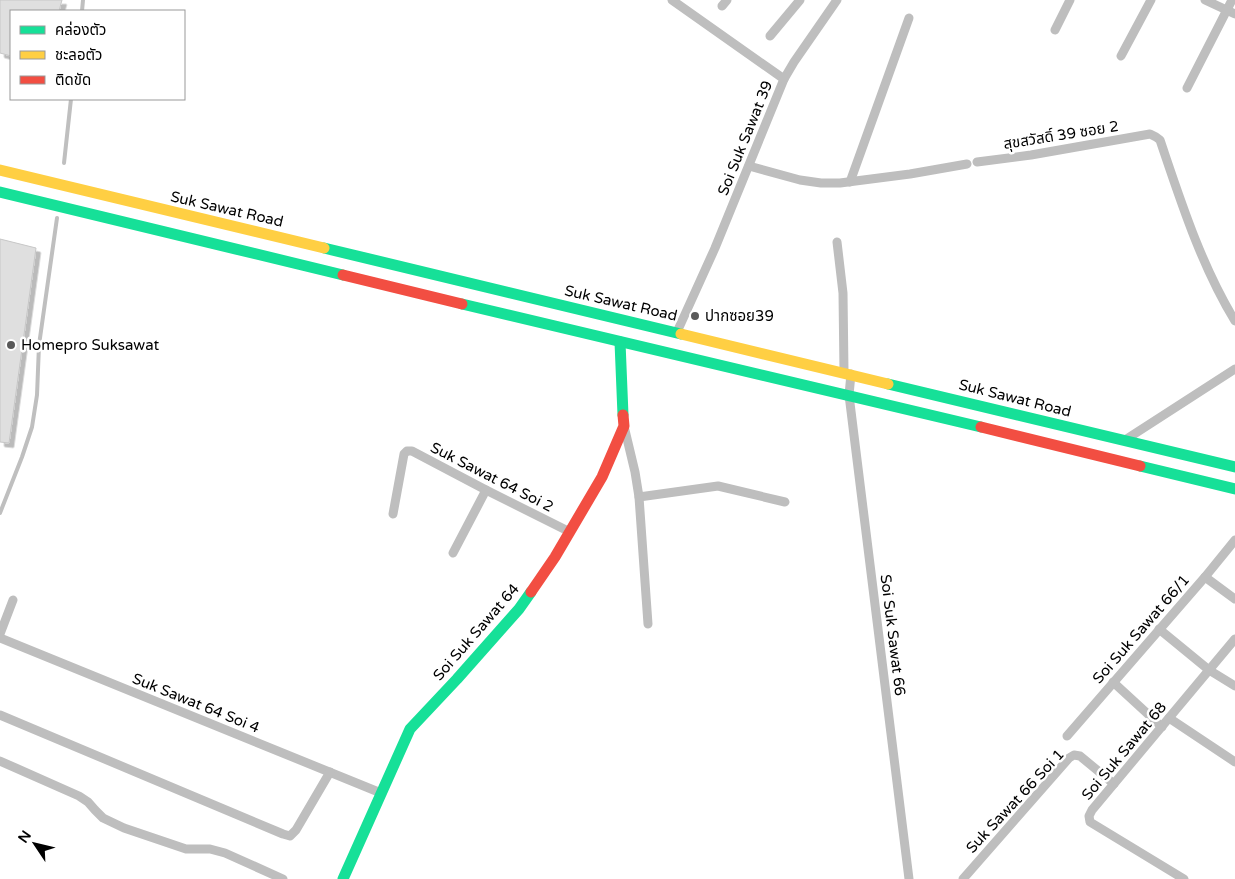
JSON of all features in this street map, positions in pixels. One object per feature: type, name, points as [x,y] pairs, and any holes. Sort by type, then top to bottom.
[{"type":"main road","name":"Suk Sawat Road","points":[[0,170],[1235,467]]},
{"type":"main road","points":[[0,192],[1235,489]]},
{"type":"main road","name":"Soi Suk Sawat 64","points":[[343,879],[410,729],[458,679],[519,609],[555,557],[602,478],[624,426],[620,342]]},
{"type":"street","name":"Soi Suk Sawat 39","points":[[672,0],[784,79],[677,332]]},
{"type":"street","points":[[770,36],[800,0]]},
{"type":"street","points":[[784,79],[837,0]]},
{"type":"street","points":[[1055,30],[1070,0]]},
{"type":"street","points":[[1121,56],[1151,0]]},
{"type":"street","points":[[1206,0],[1231,13]]},
{"type":"street","points":[[1187,88],[1231,13],[1232,0]]},
{"type":"street","points":[[850,182],[908,18]]},
{"type":"street","name":"สุขสวัสดิ์ 39 ซอย 2","points":[[977,162],[1024,156],[1150,134],[1156,137],[1160,140],[1184,211],[1210,272],[1235,321]]},
{"type":"street","points":[[748,166],[800,180],[821,183],[850,182],[967,164]]},
{"type":"street","name":"Soi Suk Sawat 66","points":[[837,242],[843,294],[849,395],[909,879]]},
{"type":"street","points":[[1125,440],[1235,369]]},
{"type":"street","points":[[624,426],[639,497],[648,624]]},
{"type":"street","name":"Suk Sawat 64 Soi 2","points":[[393,514],[404,454],[407,450],[570,532]]},
{"type":"street","points":[[639,497],[718,486],[785,502]]},
{"type":"street","points":[[453,553],[486,490]]},
{"type":"street","name":"Soi Suk Sawat 66/1","points":[[1067,736],[1235,540]]},
{"type":"street","points":[[1204,577],[1235,599]]},
{"type":"street","points":[[0,634],[13,600]]},
{"type":"street","points":[[1159,629],[1208,670],[1235,686]]},
{"type":"street","name":"Suk Sawat 64 Soi 4","points":[[0,638],[381,793]]},
{"type":"street","name":"Soi Suk Sawat 68","points":[[1184,879],[1090,822],[1089,816],[1092,810],[1235,639]]},
{"type":"street","points":[[1113,682],[1162,727]]},
{"type":"street","points":[[0,716],[290,836],[296,830],[330,772]]},
{"type":"street","points":[[1170,718],[1235,762]]},
{"type":"street","name":"Suk Sawat 66 Soi 1","points":[[963,879],[1074,755],[1080,756],[1114,784]]},
{"type":"street","points":[[0,761],[79,796],[88,802],[103,818],[124,828],[186,849],[210,849],[225,853],[284,879]]},
{"type":"building","points":[[0,0],[62,0],[59,10],[10,10],[10,56],[0,53]]},
{"type":"building","name":"Homepro Suksawat","points":[[0,239],[36,248],[9,443],[0,442]]},
{"type":"waterway","points":[[82,10],[83,0]]},
{"type":"waterway","points":[[64,163],[71,100]]},
{"type":"waterway","points":[[0,513],[32,427],[37,395],[39,345],[57,218]]},
{"type":"traffic: fast","points":[[0,192],[343,275]]},
{"type":"traffic: fast","points":[[324,248],[681,334]]},
{"type":"traffic: fast","points":[[462,304],[981,427]]},
{"type":"traffic: fast","points":[[620,342],[623,415]]},
{"type":"traffic: fast","points":[[888,384],[1235,467]]},
{"type":"traffic: fast","points":[[1140,466],[1235,489]]},
{"type":"traffic: fast","points":[[343,879],[410,729],[519,609],[531,592]]},
{"type":"traffic: slow","points":[[0,170],[324,248]]},
{"type":"traffic: slow","points":[[681,334],[888,384]]},
{"type":"traffic: jam","points":[[343,275],[462,304]]},
{"type":"traffic: jam","points":[[531,592],[555,557],[602,477],[624,426],[623,415]]},
{"type":"traffic: jam","points":[[981,427],[1140,466]]},
{"type":"place","name":"ปากซอย39","points":[[695,316]]},
{"type":"place","name":"Homepro Suksawat","points":[[11,345]]}]
